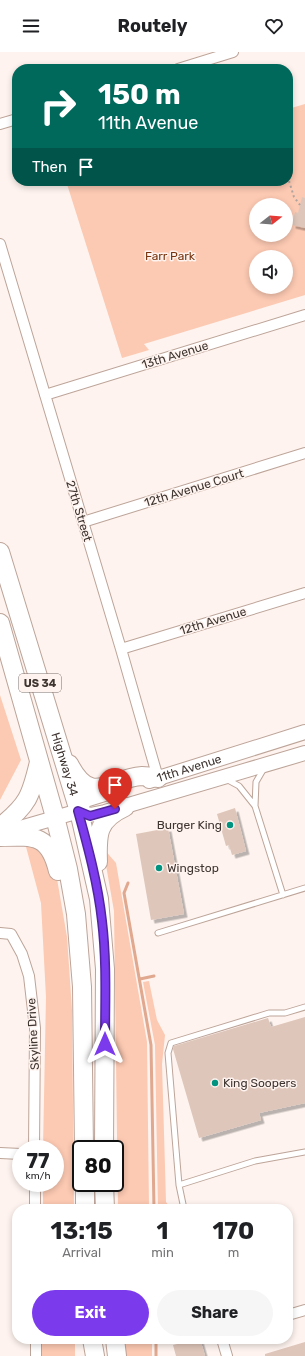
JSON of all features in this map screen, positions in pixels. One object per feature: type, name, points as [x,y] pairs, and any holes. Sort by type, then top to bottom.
[{"type":"highway","name":"Highway 34","points":[[0,552],[59,744],[78,811],[99,899],[105,969],[104,1140]]},
{"type":"highway","name":"Highway 34","points":[[0,623],[55,817],[68,869],[76,914],[82,986],[84,1140]]},
{"type":"highway","points":[[59,744],[74,774],[80,781],[87,785],[99,788],[141,776],[158,778]]},
{"type":"highway","points":[[0,827],[18,812],[28,798],[39,761]]},
{"type":"highway","points":[[99,899],[97,845],[100,829],[104,820],[114,812],[125,807]]},
{"type":"highway","points":[[0,837],[23,836],[40,839],[48,846],[54,855],[69,923],[80,955]]},
{"type":"highway","points":[[85,1192],[86,1204]]},
{"type":"highway","points":[[104,1192],[105,1204]]},
{"type":"highway","points":[[88,1344],[88,1356]]},
{"type":"highway","points":[[93,1344],[95,1356]]},
{"type":"highway","points":[[115,1344],[117,1356]]},
{"type":"main road","name":"11th Avenue","points":[[78,811],[85,800],[305,732]]},
{"type":"main road","name":"11th Avenue","points":[[0,834],[78,811],[90,816],[125,807],[305,752]]},
{"type":"street","points":[[194,64],[233,52]]},
{"type":"street","points":[[0,124],[12,120]]},
{"type":"street","name":"27th Street","points":[[0,244],[158,778]]},
{"type":"street","name":"13th Avenue","points":[[45,395],[305,315]]},
{"type":"street","name":"12th Avenue Court","points":[[83,522],[305,453]]},
{"type":"street","name":"12th Avenue","points":[[121,649],[305,593]]},
{"type":"street","name":"Skyline Drive","points":[[0,933],[11,934],[22,954],[29,976],[35,1028],[34,1140]]},
{"type":"street","points":[[0,1154],[12,1154]]},
{"type":"street","points":[[35,1192],[35,1204]]},
{"type":"street","points":[[293,1314],[305,1310]]},
{"type":"street","points":[[36,1344],[36,1356]]},
{"type":"street","points":[[223,1344],[227,1356]]},
{"type":"lane","points":[[269,764],[257,777],[255,806],[282,895]]},
{"type":"lane","points":[[211,780],[226,779],[233,782],[244,792],[255,806]]},
{"type":"lane","points":[[158,933],[305,888]]},
{"type":"lane","points":[[183,1204],[179,1185],[168,1053],[171,1043],[269,1013],[285,1013],[305,1007]]},
{"type":"lane","points":[[179,1185],[255,1162],[305,1152]]},
{"type":"path","points":[[291,186],[294,197],[300,205]]},
{"type":"green space","name":"Farr Park","points":[[305,104],[305,295],[144,344],[149,350],[122,358],[68,186],[293,186],[293,108]]},
{"type":"green space","points":[[0,695],[21,760],[0,800]]},
{"type":"green space","points":[[25,843],[34,845],[56,873],[67,937],[72,1010],[73,1140],[72,1140],[72,1192],[74,1192],[74,1204],[43,1204],[43,1192],[64,1192],[64,1140],[43,1140],[46,997],[41,903]]},
{"type":"green space","points":[[103,848],[116,863],[147,1042],[149,1204],[118,1204],[118,1192],[124,1192],[124,1140],[117,1140],[114,911]]},
{"type":"green space","points":[[149,981],[157,1020],[165,1035],[162,1064],[166,1202],[168,1204],[158,1204],[155,1045],[143,982]]},
{"type":"green space","points":[[42,1344],[75,1344],[75,1356],[42,1356]]},
{"type":"green space","points":[[125,1344],[152,1344],[152,1356],[126,1356]]},
{"type":"building","points":[[302,197],[305,198],[305,228],[293,225],[295,212],[298,213]]},
{"type":"building","name":"Burger King","points":[[235,808],[246,851],[232,855],[229,845],[226,846],[217,814]]},
{"type":"building","points":[[168,828],[184,914],[151,920],[136,834]]},
{"type":"building","points":[[305,1017],[305,1103],[259,1113],[261,1120],[199,1138],[173,1049],[174,1046],[268,1018],[271,1027]]},
{"type":"building","points":[[305,1342],[305,1356],[265,1356],[265,1354]]},
{"type":"building","points":[[201,1344],[205,1356],[176,1356],[173,1345]]},
{"type":"waterway","points":[[128,883],[124,893],[151,1045],[154,1204]]},
{"type":"waterway","points":[[140,979],[154,976]]},
{"type":"waterway","points":[[156,1344],[156,1356]]},
{"type":"place","name":"Burger King","points":[[230,825]]},
{"type":"place","name":"Wingstop","points":[[159,868]]},
{"type":"place","name":"King Soopers","points":[[215,1083]]},
{"type":"route","points":[[105,1044],[105,969],[103,922],[84,830],[78,811],[90,816],[115,809]]}]
